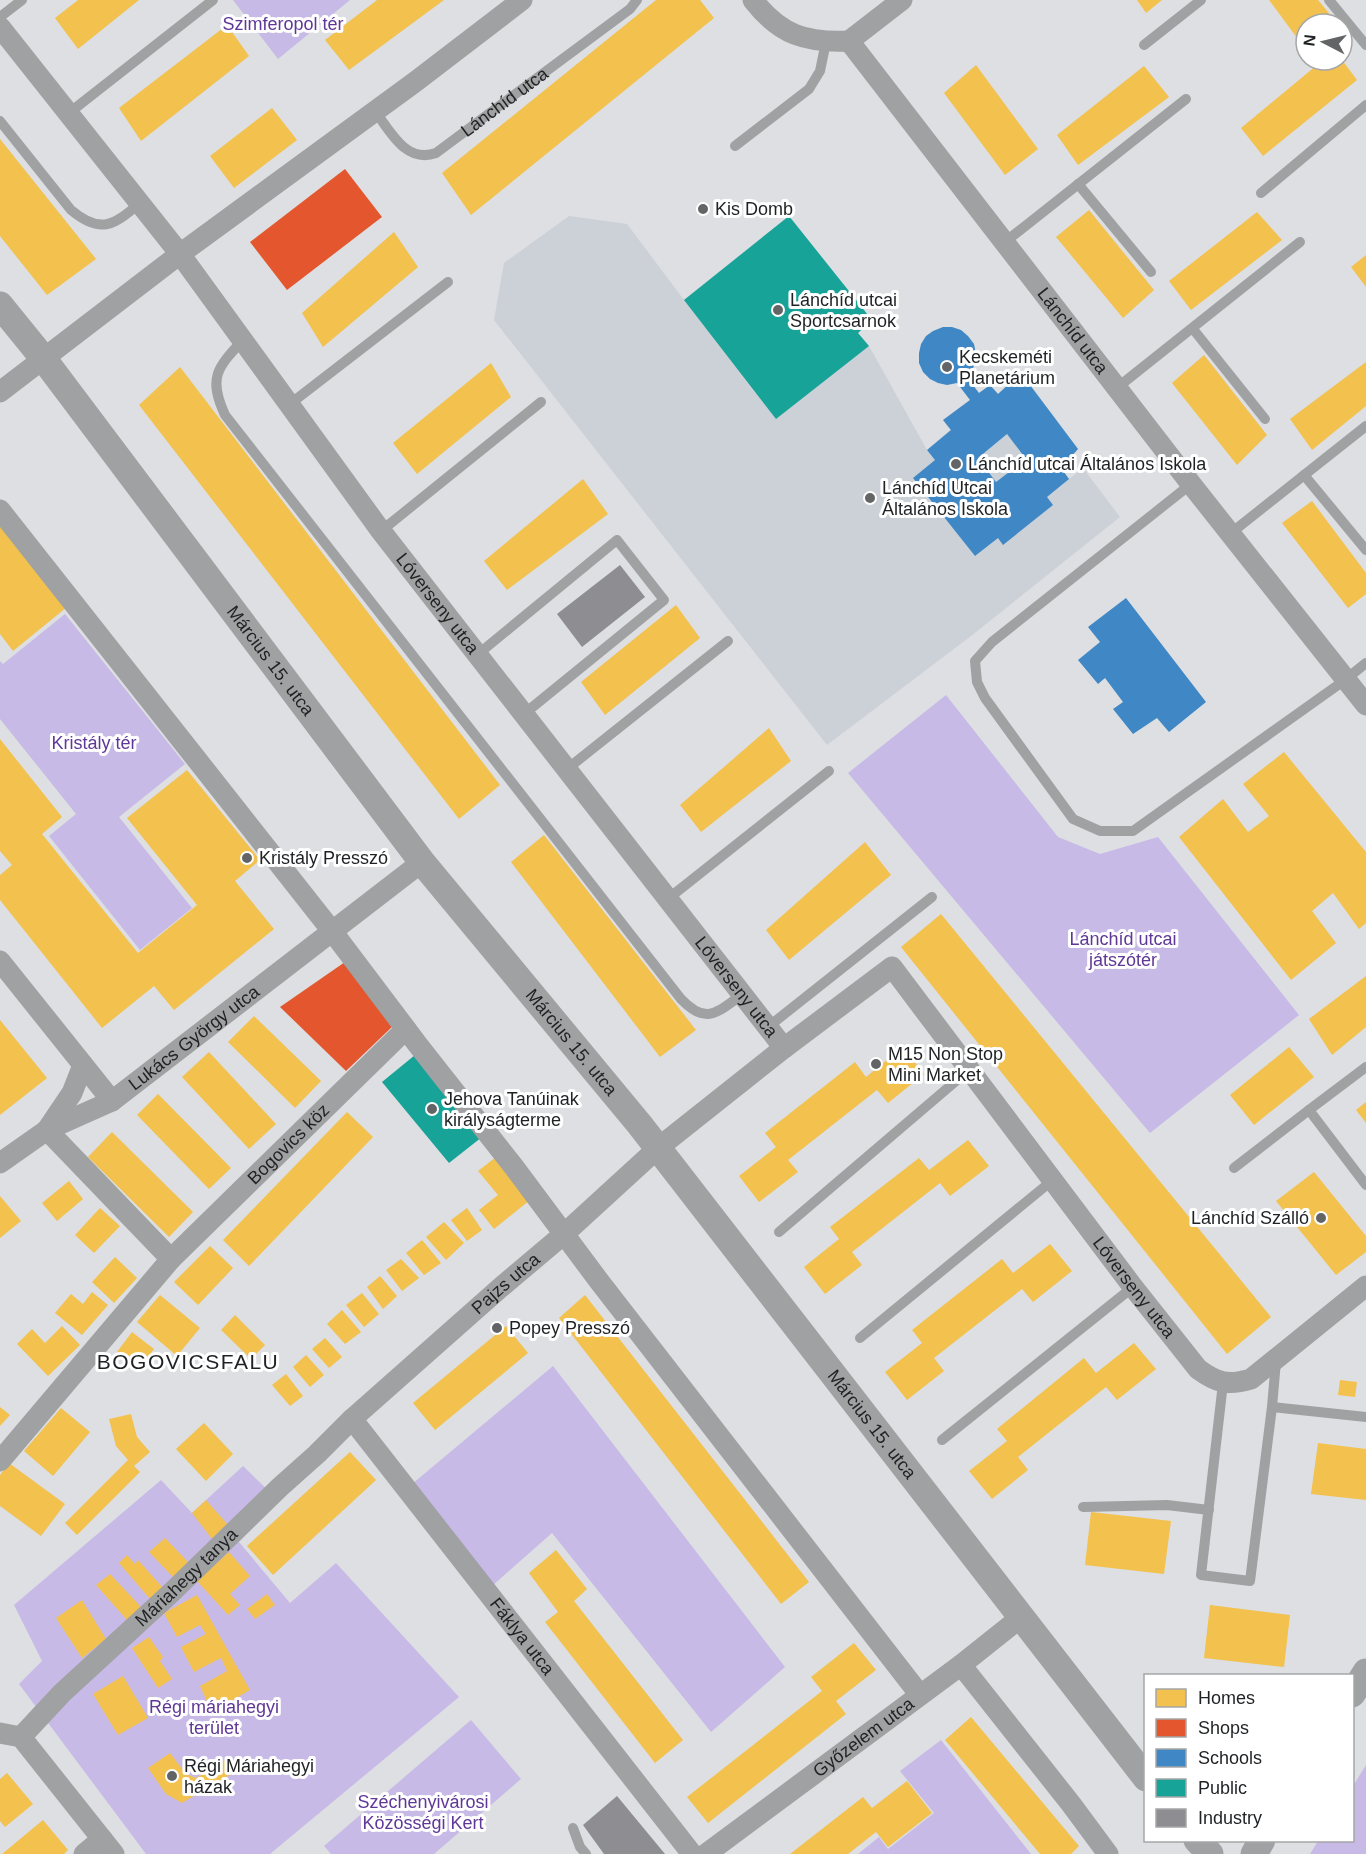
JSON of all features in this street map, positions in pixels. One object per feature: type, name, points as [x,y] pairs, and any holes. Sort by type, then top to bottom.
[{"type":"street","points":[[0,392],[180,254],[415,82],[522,0]]},
{"type":"street","points":[[753,0],[766,16],[790,34],[826,42],[849,41],[902,0]]},
{"type":"street","points":[[0,27],[180,254]]},
{"type":"street","name":"Lánchíd utca","points":[[849,41],[1366,705]]},
{"type":"street","name":"Lóverseny utca","points":[[180,254],[381,531],[784,1048],[892,967],[1054,1179],[1133,1287],[1198,1369],[1210,1378],[1223,1383]]},
{"type":"street","name":"Március 15. utca","points":[[0,305],[43,358],[422,862],[658,1148],[1144,1775]]},
{"type":"street","points":[[0,510],[332,931],[606,1290],[920,1695]]},
{"type":"street","name":"Lukács György utca","points":[[0,1163],[47,1130],[112,1101],[422,862]]},
{"type":"street","points":[[0,961],[112,1101]]},
{"type":"street","name":"Bogovics köz","points":[[0,1461],[171,1259],[406,1029]]},
{"type":"street","name":"Pajzs utca","points":[[352,1419],[564,1234],[658,1148],[784,1048]]},
{"type":"street","name":"Lukács György utca","points":[[47,1130],[72,1093],[83,1065]]},
{"type":"street","points":[[47,1130],[171,1259]]},
{"type":"street","points":[[1223,1383],[1238,1383],[1251,1379],[1366,1286]]},
{"type":"street","name":"Máriahegy tanya","points":[[21,1737],[62,1693],[172,1592],[352,1419]]},
{"type":"street","name":"Fáklya utca","points":[[352,1419],[692,1854]]},
{"type":"street","name":"Győzelem utca","points":[[706,1854],[1020,1618]]},
{"type":"street","points":[[960,1665],[1108,1854]]},
{"type":"street","points":[[1354,1692],[1366,1672]]},
{"type":"street","points":[[0,1733],[21,1737],[108,1847],[84,1854]]},
{"type":"street","points":[[1199,1842],[1210,1854]]},
{"type":"lane","points":[[0,17],[22,0]]},
{"type":"lane","points":[[69,114],[213,0]]},
{"type":"lane","name":"Lánchíd utca","points":[[375,111],[401,146],[419,156],[436,153],[630,9],[637,0]]},
{"type":"lane","points":[[1144,45],[1201,0]]},
{"type":"lane","points":[[1329,0],[1366,45]]},
{"type":"lane","points":[[735,146],[809,89],[820,71],[826,42]]},
{"type":"lane","points":[[1005,242],[1186,99]]},
{"type":"lane","points":[[1261,193],[1366,105]]},
{"type":"lane","points":[[0,121],[71,210],[80,217],[102,225],[111,224],[120,221],[141,203]]},
{"type":"lane","points":[[1078,184],[1151,272]]},
{"type":"lane","points":[[1118,387],[1300,242]]},
{"type":"lane","points":[[290,404],[448,282]]},
{"type":"lane","points":[[1193,328],[1265,419]]},
{"type":"lane","points":[[242,341],[221,364],[217,376],[216,389],[225,415],[681,999],[700,1014],[710,1015],[744,994]]},
{"type":"lane","points":[[381,531],[541,402]]},
{"type":"lane","points":[[1231,533],[1366,426]]},
{"type":"lane","points":[[1304,475],[1366,550]]},
{"type":"lane","points":[[1191,483],[992,642],[975,661],[976,682],[985,698],[1073,819],[1100,831],[1133,831],[1366,663]]},
{"type":"lane","points":[[477,655],[617,540],[664,600],[524,714]]},
{"type":"lane","points":[[567,769],[728,641]]},
{"type":"lane","points":[[669,898],[829,771]]},
{"type":"lane","points":[[768,1027],[932,897]]},
{"type":"lane","points":[[1234,1168],[1366,1067]]},
{"type":"lane","points":[[779,1232],[970,1070]]},
{"type":"lane","points":[[1309,1110],[1366,1185]]},
{"type":"lane","points":[[860,1338],[1054,1179]]},
{"type":"lane","points":[[942,1440],[1133,1287]]},
{"type":"lane","points":[[1223,1383],[1200,1575],[1250,1581],[1276,1357]]},
{"type":"lane","points":[[1272,1407],[1366,1417]]},
{"type":"lane","points":[[1083,1507],[1167,1505],[1209,1510]]},
{"type":"lane","points":[[573,1828],[580,1847],[586,1854]]},
{"type":"shaded area","name":"Lánchíd Utcai Általános Iskola","points":[[569,216],[627,224],[684,300],[789,216],[872,320],[858,333],[869,346],[927,450],[950,430],[943,420],[990,385],[998,394],[1021,373],[1078,449],[1061,468],[1069,479],[1083,468],[1120,517],[971,636],[827,745],[494,320],[504,263]]},
{"type":"green space","name":"Szimferopol tér","points":[[233,0],[350,0],[278,59]]},
{"type":"green space","name":"Kristály tér","points":[[65,614],[185,764],[119,817],[192,908],[140,950],[49,836],[76,814],[0,719],[0,661],[3,664]]},
{"type":"green space","name":"Lánchíd utcai játszótér","points":[[946,695],[1058,837],[1100,854],[1158,837],[1299,1015],[1150,1133],[848,773]]},
{"type":"green space","points":[[553,1366],[785,1667],[711,1732],[552,1533],[492,1586],[412,1484]]},
{"type":"green space","name":"Régi máriahegyi terület","points":[[243,1466],[279,1501],[239,1542],[290,1603],[336,1563],[459,1697],[270,1854],[146,1854],[19,1684],[42,1661],[14,1605],[161,1480],[192,1513]]},
{"type":"green space","name":"Széchenyivárosi Közösségi Kert","points":[[471,1720],[521,1779],[434,1854],[331,1854],[324,1846]]},
{"type":"green space","points":[[941,1740],[1031,1854],[858,1854],[879,1837],[888,1849],[934,1813],[900,1771]]},
{"type":"green space","points":[[1366,1765],[1366,1854],[1310,1854],[1317,1842],[1354,1842],[1354,1784]]},
{"type":"building: Homes","points":[[78,0],[139,0],[78,49],[55,18]]},
{"type":"building: Homes","points":[[377,0],[444,0],[349,70],[325,40]]},
{"type":"building: Homes","points":[[656,0],[700,0],[714,18],[471,215],[442,173]]},
{"type":"building: Homes","points":[[1137,0],[1162,0],[1146,13]]},
{"type":"building: Homes","points":[[1269,0],[1318,0],[1328,12],[1294,12],[1294,34]]},
{"type":"building: Homes","points":[[227,25],[249,56],[141,141],[119,108]]},
{"type":"building: Homes","points":[[976,65],[1038,149],[1005,175],[944,93]]},
{"type":"building: Homes","points":[[1144,66],[1169,97],[1078,165],[1057,135]]},
{"type":"building: Homes","points":[[1309,72],[1351,72],[1357,80],[1263,156],[1241,128]]},
{"type":"building: Homes","points":[[272,108],[297,140],[234,188],[210,156]]},
{"type":"building: Homes","points":[[0,139],[96,259],[47,295],[0,236]]},
{"type":"building: Homes","points":[[1089,210],[1154,290],[1123,318],[1056,237]]},
{"type":"building: Homes","points":[[1257,212],[1282,240],[1191,310],[1169,281]]},
{"type":"building: Homes","points":[[394,232],[418,267],[323,347],[302,313]]},
{"type":"building: Homes","points":[[1366,255],[1366,287],[1351,267]]},
{"type":"building: Homes","points":[[1204,355],[1267,435],[1237,465],[1172,383]]},
{"type":"building: Homes","points":[[1366,362],[1366,406],[1312,450],[1290,419]]},
{"type":"building: Homes","points":[[491,363],[511,397],[417,474],[393,443]]},
{"type":"building: Homes","points":[[180,367],[500,785],[459,819],[139,405]]},
{"type":"building: Homes","points":[[583,479],[608,514],[507,590],[484,561]]},
{"type":"building: Homes","points":[[1312,501],[1366,573],[1366,594],[1348,608],[1282,523]]},
{"type":"building: Homes","points":[[0,523],[67,607],[13,651],[0,634]]},
{"type":"building: Homes","points":[[676,605],[700,638],[605,715],[581,682]]},
{"type":"building: Homes","points":[[769,728],[791,761],[701,832],[680,805]]},
{"type":"building: Homes","points":[[0,739],[62,817],[42,834],[138,953],[197,905],[127,818],[187,770],[260,860],[235,881],[274,929],[174,1010],[154,986],[102,1028],[0,900],[0,875],[12,865],[0,851]]},
{"type":"building: Homes","points":[[1284,752],[1366,852],[1366,923],[1359,929],[1333,893],[1312,911],[1336,943],[1291,980],[1179,837],[1223,799],[1248,832],[1269,816],[1243,784]]},
{"type":"building: Homes","points":[[544,835],[696,1030],[660,1057],[511,862]]},
{"type":"building: Homes","points":[[865,842],[891,875],[789,960],[766,930]]},
{"type":"building: Homes","points":[[941,914],[1271,1317],[1227,1354],[901,947]]},
{"type":"building: Homes","points":[[1366,976],[1366,1027],[1332,1055],[1309,1019]]},
{"type":"building: Homes","points":[[254,1016],[321,1081],[295,1108],[228,1042]]},
{"type":"building: Homes","points":[[0,1020],[47,1078],[0,1115]]},
{"type":"building: Homes","points":[[903,1047],[924,1074],[888,1103],[877,1090],[788,1160],[798,1172],[759,1202],[739,1176],[776,1147],[765,1133],[855,1062],[866,1077]]},
{"type":"building: Homes","points":[[1289,1047],[1314,1077],[1254,1125],[1230,1095]]},
{"type":"building: Homes","points":[[209,1052],[276,1124],[249,1149],[182,1077]]},
{"type":"building: Homes","points":[[158,1094],[231,1168],[209,1189],[137,1115]]},
{"type":"building: Homes","points":[[1366,1102],[1366,1123],[1356,1110]]},
{"type":"building: Homes","points":[[347,1112],[373,1137],[249,1266],[223,1240]]},
{"type":"building: Homes","points":[[112,1132],[193,1212],[169,1237],[88,1157]]},
{"type":"building: Homes","points":[[968,1140],[989,1166],[950,1196],[940,1183],[852,1252],[862,1265],[825,1294],[804,1267],[839,1239],[830,1227],[919,1158],[929,1170]]},
{"type":"building: Homes","points":[[496,1157],[530,1200],[494,1229],[479,1210],[498,1195],[478,1171]]},
{"type":"building: Homes","name":"Lánchíd Szálló","points":[[1314,1172],[1366,1236],[1366,1252],[1336,1275],[1276,1201]]},
{"type":"building: Homes","points":[[69,1181],[83,1199],[57,1221],[42,1203]]},
{"type":"building: Homes","points":[[0,1196],[21,1221],[0,1238]]},
{"type":"building: Homes","points":[[100,1208],[120,1226],[94,1253],[75,1235]]},
{"type":"building: Homes","points":[[467,1208],[482,1230],[467,1241],[451,1220]]},
{"type":"building: Homes","points":[[444,1222],[464,1243],[446,1260],[426,1237]]},
{"type":"building: Homes","points":[[422,1240],[441,1263],[424,1275],[406,1253]]},
{"type":"building: Homes","points":[[1050,1244],[1072,1271],[1033,1302],[1022,1289],[934,1358],[944,1371],[907,1400],[885,1372],[922,1343],[912,1330],[1002,1259],[1013,1273]]},
{"type":"building: Homes","points":[[210,1246],[233,1268],[198,1305],[174,1282]]},
{"type":"building: Homes","points":[[115,1257],[137,1278],[114,1303],[92,1282]]},
{"type":"building: Homes","points":[[401,1259],[419,1278],[402,1291],[386,1270]]},
{"type":"building: Homes","points":[[380,1276],[397,1296],[383,1309],[367,1287]]},
{"type":"building: Homes","points":[[92,1292],[108,1305],[82,1335],[55,1313],[71,1294],[83,1304]]},
{"type":"building: Homes","points":[[362,1293],[379,1314],[364,1327],[346,1305]]},
{"type":"building: Homes","points":[[160,1295],[200,1328],[177,1356],[137,1322]]},
{"type":"building: Homes","points":[[585,1295],[809,1582],[781,1604],[559,1318]]},
{"type":"building: Homes","points":[[342,1310],[361,1332],[345,1344],[327,1324]]},
{"type":"building: Homes","points":[[235,1315],[265,1345],[251,1359],[221,1330]]},
{"type":"building: Homes","points":[[62,1326],[80,1345],[48,1376],[17,1344],[32,1329],[45,1343]]},
{"type":"building: Homes","points":[[506,1326],[528,1353],[435,1430],[413,1403]]},
{"type":"building: Homes","points":[[132,1332],[154,1349],[139,1369],[117,1352]]},
{"type":"building: Homes","points":[[325,1338],[342,1357],[329,1368],[312,1349]]},
{"type":"building: Homes","points":[[1134,1343],[1156,1369],[1117,1400],[1106,1387],[1018,1457],[1028,1470],[992,1499],[969,1471],[1007,1441],[997,1429],[1084,1358],[1096,1373]]},
{"type":"building: Homes","points":[[306,1355],[324,1375],[310,1387],[293,1367]]},
{"type":"building: Homes","points":[[286,1374],[303,1396],[290,1406],[272,1385]]},
{"type":"building: Homes","points":[[1340,1380],[1357,1382],[1355,1397],[1338,1395]]},
{"type":"building: Homes","points":[[0,1407],[10,1415],[0,1426]]},
{"type":"building: Homes","points":[[61,1408],[90,1432],[53,1476],[24,1451]]},
{"type":"building: Homes","points":[[131,1414],[137,1437],[150,1452],[134,1466],[140,1472],[77,1535],[65,1523],[128,1460],[116,1446],[109,1419]]},
{"type":"building: Homes","points":[[204,1423],[233,1454],[206,1481],[176,1449]]},
{"type":"building: Homes","points":[[1318,1443],[1366,1449],[1366,1500],[1311,1494]]},
{"type":"building: Homes","points":[[350,1452],[376,1480],[273,1575],[247,1546]]},
{"type":"building: Homes","points":[[9,1463],[65,1504],[41,1536],[0,1506],[0,1475]]},
{"type":"building: Homes","points":[[206,1500],[228,1525],[212,1539],[192,1513]]},
{"type":"building: Homes","points":[[1091,1512],[1171,1521],[1164,1574],[1085,1565]]},
{"type":"building: Homes","points":[[165,1538],[189,1563],[173,1577],[149,1552]]},
{"type":"building: Homes","points":[[556,1550],[587,1589],[574,1601],[683,1740],[655,1763],[545,1622],[558,1612],[529,1573]]},
{"type":"building: Homes","points":[[229,1552],[250,1576],[230,1594],[240,1605],[228,1615],[197,1581]]},
{"type":"building: Homes","points":[[127,1555],[135,1564],[138,1560],[163,1588],[150,1599],[119,1563]]},
{"type":"building: Homes","points":[[110,1574],[142,1608],[127,1620],[96,1585]]},
{"type":"building: Homes","points":[[267,1594],[275,1605],[255,1619],[247,1609]]},
{"type":"building: Homes","points":[[197,1595],[250,1690],[212,1712],[200,1686],[227,1671],[221,1658],[194,1672],[181,1647],[206,1634],[200,1625],[177,1637],[164,1613]]},
{"type":"building: Homes","points":[[82,1600],[106,1639],[82,1658],[56,1618]]},
{"type":"building: Homes","points":[[1210,1605],[1290,1615],[1284,1667],[1204,1658]]},
{"type":"building: Homes","points":[[149,1637],[163,1657],[160,1661],[172,1679],[158,1688],[132,1648]]},
{"type":"building: Homes","points":[[854,1643],[876,1670],[836,1701],[846,1714],[708,1823],[687,1797],[822,1691],[811,1677]]},
{"type":"building: Homes","points":[[123,1676],[148,1718],[118,1735],[93,1694]]},
{"type":"building: Homes","points":[[971,1717],[1079,1846],[1071,1854],[1040,1854],[945,1740]]},
{"type":"building: Homes","name":"Régi Máriahegyi házak","points":[[170,1753],[186,1774],[196,1778],[226,1760],[233,1773],[182,1803],[166,1794],[148,1768]]},
{"type":"building: Homes","points":[[7,1773],[33,1804],[5,1827],[0,1821],[0,1779]]},
{"type":"building: Homes","points":[[907,1781],[932,1813],[888,1847],[876,1832],[848,1854],[790,1854],[863,1797],[872,1808]]},
{"type":"building: Homes","points":[[43,1820],[68,1850],[64,1854],[2,1854]]},
{"type":"building: Shops","points":[[345,169],[382,217],[287,290],[250,242]]},
{"type":"building: Shops","points":[[345,962],[394,1025],[346,1071],[280,1007]]},
{"type":"building: Schools","name":"Lánchíd utcai Általános Iskola","points":[[943,327],[952,327],[961,330],[974,344],[975,363],[972,371],[966,376],[979,393],[990,385],[998,394],[1021,373],[1078,449],[1061,468],[1069,479],[1047,497],[1053,505],[1003,545],[998,538],[975,556],[913,478],[935,460],[927,450],[951,430],[943,420],[970,400],[957,383],[947,385],[938,383],[923,372],[919,363],[921,344],[933,331]],"holes":[[[1007,434],[1026,459],[996,482],[978,458]]]},
{"type":"building: Schools","points":[[1126,598],[1206,702],[1169,732],[1157,718],[1133,734],[1113,709],[1123,702],[1105,678],[1098,684],[1078,660],[1100,642],[1088,627]]},
{"type":"building: Public","name":"Lánchíd utcai Sportcsarnok","points":[[789,216],[872,320],[858,333],[869,346],[776,419],[684,300]]},
{"type":"building: Public","name":"Jehova Tanúinak királyságterme","points":[[415,1055],[482,1137],[449,1163],[382,1082]]},
{"type":"building: Industry","points":[[620,565],[645,597],[582,647],[557,614]]},
{"type":"building: Industry","points":[[617,1796],[665,1854],[604,1854],[583,1825]]},
{"type":"place","name":"Kis Domb","points":[[703,209]]},
{"type":"place","name":"Lánchíd utcai Sportcsarnok","points":[[778,310]]},
{"type":"place","name":"Kecskeméti Planetárium","points":[[947,367]]},
{"type":"place","name":"Lánchíd utcai Általános Iskola","points":[[956,464]]},
{"type":"place","name":"Lánchíd Utcai Általános Iskola","points":[[870,498]]},
{"type":"place","name":"Kristály Presszó","points":[[247,858]]},
{"type":"place","name":"M15 Non Stop Mini Market","points":[[876,1064]]},
{"type":"place","name":"Jehova Tanúinak királyságterme","points":[[432,1109]]},
{"type":"place","name":"Lánchíd Szálló","points":[[1321,1218]]},
{"type":"place","name":"Popey Presszó","points":[[497,1328]]},
{"type":"place","name":"Régi Máriahegyi házak","points":[[172,1776]]},
{"type":"district","name":"BOGOVICSFALU","points":[[188,1362]]}]
